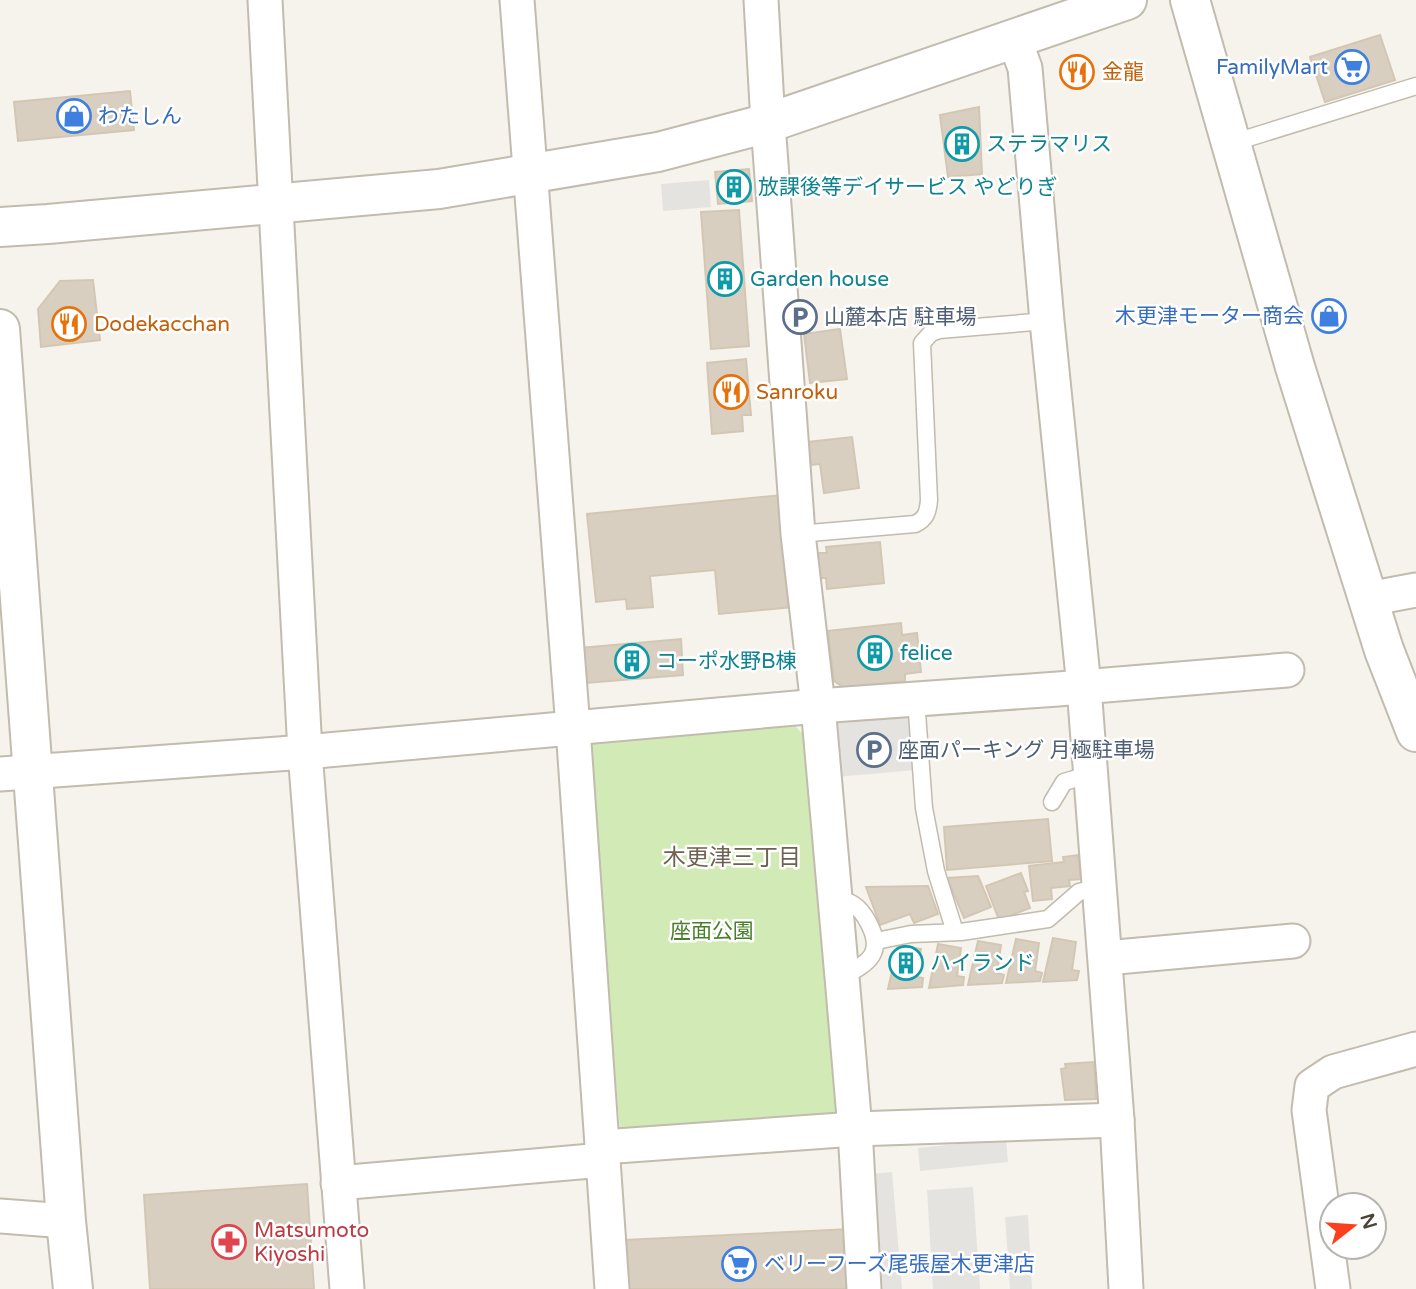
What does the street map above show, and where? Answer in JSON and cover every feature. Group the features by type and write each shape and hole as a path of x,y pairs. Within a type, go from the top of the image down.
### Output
{"street":[{"path":"265,0 305,752 347,1289"},
{"path":"516,0 573,728 612,1289"},
{"path":"761,0 798,534 818,706 842,976 855,1129 864,1289"},
{"path":"0,227 439,189 658,152 768,123 1127,0"},
{"path":"1190,0 1295,367 1384,650 1416,732"},
{"path":"1014,38 1025,68 1047,321 1084,687 1106,958 1126,1289"},
{"path":"0,329 17,773 73,1289"},
{"path":"1368,599 1416,590"},
{"path":"17,773 305,752 818,706 1287,670"},
{"path":"1106,958 1293,941"},
{"path":"1333,1289 1309,1110 1312,1086 1333,1072 1416,1049"},
{"path":"338,1183 855,1129 1117,1120"},
{"path":"0,1216 66,1221"}],"lane":[{"path":"1232,143 1416,86"},
{"path":"798,534 915,524 922,521 928,513 929,500 922,342 931,333 939,330 1047,321"},
{"path":"916,699 924,808 936,871 956,932"},
{"path":"1052,802 1064,782 1091,774"},
{"path":"876,940 1048,919 1079,892 1100,887"},
{"path":"833,897 852,901 876,936 875,951 864,966 842,976"}],"green space":[{"name":"座面公園","path":"791,722 804,735 836,1116 620,1130 587,746 594,739"}],"shaded area":[{"path":"709,180 711,207 663,211 661,184"},
{"name":"座面パーキング 月極駐車場","path":"905,713 911,720 916,770 837,777 832,729 839,716"},
{"path":"1006,1139 1008,1162 920,1171 918,1148"},
{"path":"892,1172 902,1289 880,1289 870,1174"},
{"path":"973,1187 980,1289 933,1289 927,1190"},
{"path":"1028,1215 1032,1289 1010,1289 1005,1217"}],"building":[{"name":"FamilyMart","path":"1380,35 1395,80 1325,102 1310,57"},
{"name":"わたしん","path":"130,91 134,130 18,141 14,102"},
{"name":"ステラマリス","path":"979,107 982,174 948,177 940,115"},
{"name":"放課後等デイサービス やどりぎ","path":"749,169 752,201 718,204 715,172"},
{"name":"Garden house","path":"739,210 749,346 711,349 701,212"},
{"name":"Dodekacchan","path":"93,280 100,340 41,347 38,309 60,281"},
{"path":"840,329 847,379 810,383 804,334"},
{"path":"746,359 751,415 742,415 743,431 712,434 707,363"},
{"path":"852,437 859,488 824,493 820,464 811,465 808,442"},
{"path":"782,495 793,607 719,614 715,570 650,576 653,607 627,609 626,599 596,602 587,514"},
{"path":"880,542 884,583 827,589 826,578 820,578 817,553 827,553 826,547"},
{"name":"felice","path":"901,623 902,635 917,633 921,672 905,674 905,681 844,688 834,681 828,631"},
{"name":"コーポ水野B棟","path":"681,639 683,675 586,683 580,648"},
{"path":"1048,819 1052,861 947,870 944,827"},
{"path":"1078,855 1081,879 1069,880 1070,886 1051,888 1052,899 1033,901 1029,866 1064,862 1063,857"},
{"path":"1021,873 1028,891 1024,892 1030,908 999,920 986,886"},
{"path":"978,876 991,907 964,918 947,878"},
{"path":"928,886 938,914 914,923 910,914 880,925 866,887"},
{"name":"ハイランド","path":"1053,938 1076,942 1072,970 1079,971 1077,980 1043,982"},
{"name":"ハイランド","path":"1016,939 1039,943 1035,971 1042,973 1040,981 1006,983"},
{"name":"ハイランド","path":"978,941 1001,945 997,973 1004,975 1002,983 968,985"},
{"name":"ハイランド","path":"938,944 961,948 957,976 964,977 963,985 929,988"},
{"name":"ハイランド","path":"898,945 921,949 917,977 923,978 922,987 888,989"},
{"path":"1094,1062 1096,1099 1065,1100 1061,1069 1066,1068 1065,1064"},
{"name":"Matsumoto Kiyoshi","path":"307,1184 314,1289 150,1289 144,1195"},
{"name":"ベリーフーズ尾張屋木更津店","path":"850,1229 854,1289 628,1289 625,1240"}],"place":[{"name":"FamilyMart","path":"1352,67"},
{"name":"金龍","path":"1077,72"},
{"name":"わたしん","path":"74,116"},
{"name":"ステラマリス","path":"962,144"},
{"name":"放課後等デイサービス やどりぎ","path":"734,187"},
{"name":"Garden house","path":"725,279"},
{"name":"木更津モーター商会","path":"1329,316"},
{"name":"山麓本店 駐車場","path":"800,317"},
{"name":"Dodekacchan","path":"69,324"},
{"name":"Sanroku","path":"731,392"},
{"name":"felice","path":"875,653"},
{"name":"コーポ水野B棟","path":"632,661"},
{"name":"座面パーキング 月極駐車場","path":"874,750"},
{"name":"ハイランド","path":"906,963"},
{"name":"Matsumoto Kiyoshi","path":"229,1242"},
{"name":"ベリーフーズ尾張屋木更津店","path":"739,1264"}],"district":[{"name":"木更津三丁目","path":"732,857"}]}
